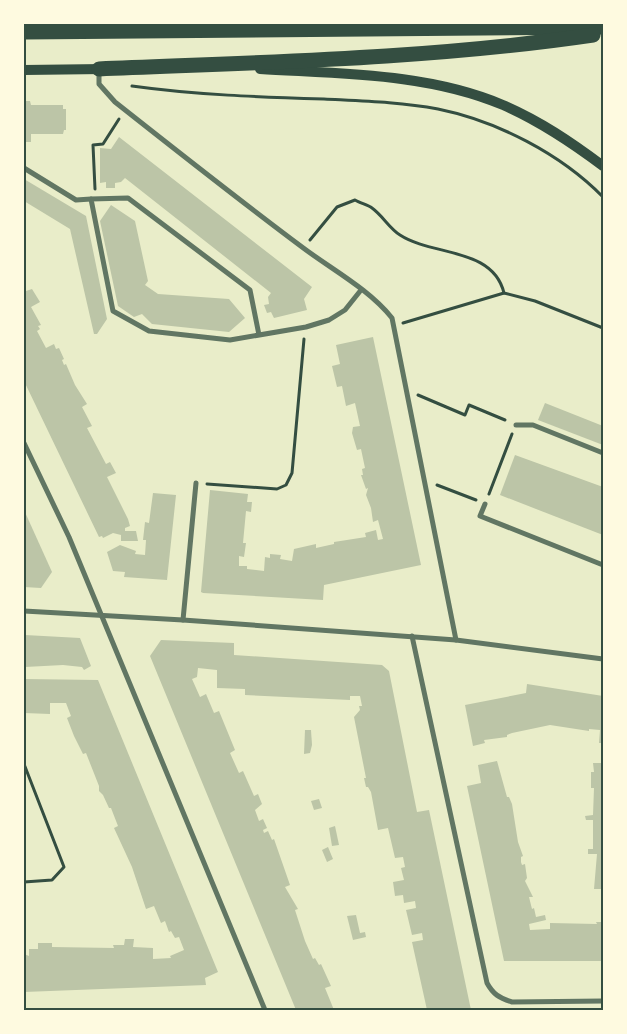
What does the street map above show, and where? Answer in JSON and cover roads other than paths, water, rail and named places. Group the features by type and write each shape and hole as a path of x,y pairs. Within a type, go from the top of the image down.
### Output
{"highway":[{"path":"24,32 603,27"},
{"path":"99,69 364,58 554,40 603,33"}],"main road":[{"path":"24,70 227,67 373,76 436,84 502,105 556,132 603,166"}],"street":[{"path":"99,69 99,84 125,110 386,310 395,325 456,640"},
{"path":"24,168 76,200 128,198 250,290 259,335"},
{"path":"91,199 113,311 149,331 230,340 306,327 337,316 345,310 360,290"},
{"path":"516,425 533,425 603,453"},
{"path":"24,444 68,537 101,614 265,1010"},
{"path":"183,620 196,483"},
{"path":"485,504 480,516 603,565"},
{"path":"24,611 101,614 412,636 603,659"},
{"path":"412,636 487,983 492,992 500,999 512,1002 603,1001"}]}
